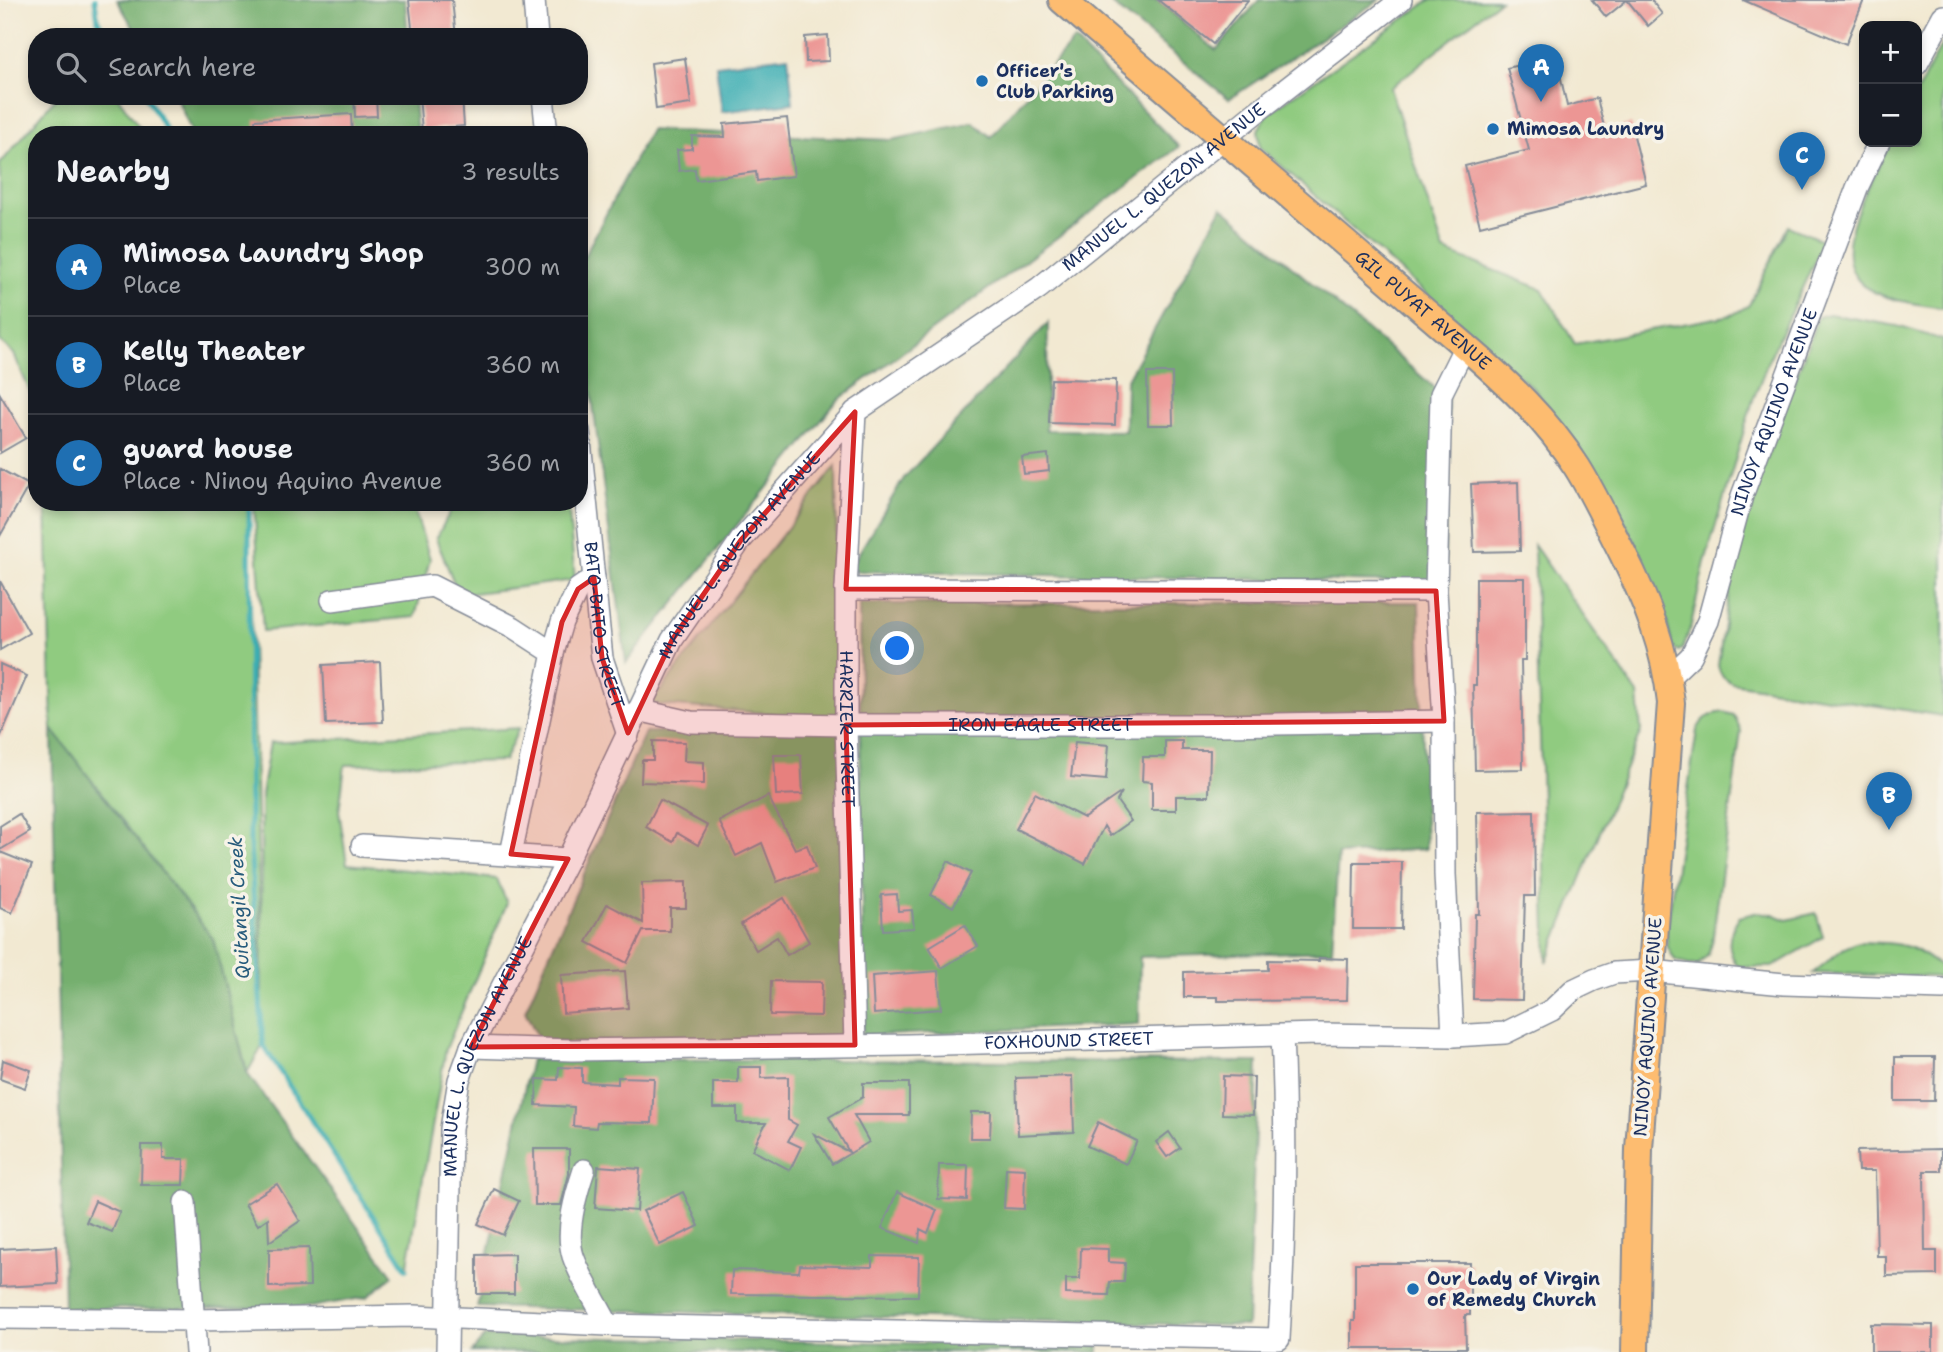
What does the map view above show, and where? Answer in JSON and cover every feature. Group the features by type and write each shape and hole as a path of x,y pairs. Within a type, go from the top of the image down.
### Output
{"main road":[{"name":"GIL PUYAT AVENUE","path":"1062,0 1527,402 1576,465 1593,493 1654,620 1669,691"},
{"name":"NINOY AQUINO AVENUE","path":"1635,1352 1639,1149 1658,899 1669,691"}],"street":[{"path":"534,0 536,28"},
{"name":"MANUEL L. QUEZON AVENUE","path":"447,1352 451,1129 459,1080 471,1048 568,859 672,640 741,540 855,412 1039,288 1223,138 1401,0"},
{"path":"1922,55 1943,16"},
{"path":"544,105 546,126"},
{"name":"NINOY AQUINO AVENUE","path":"1669,691 1691,656 1708,621 1746,484 1857,188 1877,147"},
{"path":"1453,1036 1445,874 1444,721 1436,592 1441,394 1465,346"},
{"name":"HARRIER STREET","path":"855,412 846,589 846,725 855,1045"},
{"name":"BATO-BATO STREET","path":"587,511 602,658 628,734"},
{"path":"511,854 553,653 562,622 578,589 594,578"},
{"path":"332,600 432,586 513,627 553,653"},
{"path":"846,589 1436,592"},
{"name":"IRON EAGLE STREET","path":"638,710 691,722 846,725 1219,725 1444,721"},
{"path":"362,846 568,859"},
{"name":"FOXHOUND STREET","path":"471,1048 855,1045 1319,1034 1453,1036 1505,1033 1552,1010 1573,990 1594,980 1614,973 1651,971 1784,984 1943,989"},
{"path":"0,1318 195,1320 447,1317 1113,1343 1279,1339 1285,1216 1286,1117 1282,1036"},
{"path":"584,1170 575,1197 571,1224 573,1254 608,1325"},
{"path":"185,1202 196,1352"}],"highlighted area":[{"path":"855,412 846,589 1436,591 1444,721 846,725 855,1045 471,1047 568,859 511,854 562,622 578,589 594,578 602,658 628,733 672,640 741,540"}],"green space":[{"path":"117,0 405,0 407,28 134,28"},
{"path":"1107,0 1157,0 1216,50 1259,0 1379,0 1229,99"},
{"path":"1430,0 1500,0 1390,88 1444,251 1542,289 1575,344 1732,315 1749,305 1788,226 1824,241 1753,400 1705,562 1691,625 1683,649 1678,651 1673,648 1665,615 1637,546 1606,486 1537,392 1260,147 1258,130 1267,114"},
{"path":"1074,40 1179,147 837,401 626,663 588,366 588,249 650,130 892,140 973,122 991,137"},
{"path":"1943,42 1943,308 1899,300 1874,292 1857,279 1850,262 1849,242 1854,221 1888,147 1922,147 1922,82"},
{"path":"49,105 123,105 139,126 32,126"},
{"path":"180,105 415,105 416,126 189,126"},
{"path":"28,131 28,387 14,354 0,341 0,164"},
{"path":"1222,207 1448,399 1444,583 848,571 904,478 1048,323 1046,430 1125,431 1126,381"},
{"path":"1829,314 1897,326 1943,340 1943,716 1732,683 1723,676 1718,665 1727,604 1749,505 1818,317"},
{"path":"836,466 838,719 650,704"},
{"path":"46,511 248,511 262,993 261,794 270,743 519,728 504,761 345,765 339,811 347,864 497,879 507,903 446,1049 407,1269 263,1045 247,1073 213,939 52,729"},
{"path":"255,511 415,511 430,559 415,617 263,631"},
{"path":"450,511 569,511 575,580 459,595 436,539"},
{"path":"1534,545 1638,694 1641,731 1547,962"},
{"path":"1419,602 1426,849 1338,855 1332,951 1140,957 1139,1024 863,1036 859,604"},
{"path":"1723,712 1734,715 1741,731 1712,943 1708,955 1698,965 1688,965 1675,960 1668,948 1666,932 1697,730 1707,717"},
{"path":"846,727 853,1052 540,1042 525,1011 645,732"},
{"path":"52,729 213,939 247,1073 393,1276 367,1297 311,1307 64,1309"},
{"path":"1758,912 1787,920 1816,913 1823,937 1772,967 1739,967 1730,948 1732,929 1739,917"},
{"path":"1859,942 1895,944 1912,949 1943,969 1943,977 1813,973 1844,948"},
{"path":"531,1059 1258,1062 1247,1326 477,1307"},
{"path":"485,1336 1099,1346 1099,1352 472,1352"}],"water":[{"path":"788,56 793,103 722,112 716,65"}],"building":[{"path":"409,0 452,0 455,28 412,28"},
{"path":"1158,0 1248,0 1213,44"},
{"path":"1592,0 1627,0 1606,17"},
{"path":"1627,0 1651,0 1662,14 1648,26"},
{"path":"1743,0 1864,0 1846,44"},
{"path":"828,35 829,61 806,62 805,37"},
{"path":"1556,56 1567,106 1597,98 1605,131 1631,124 1646,184 1480,226 1465,166 1529,150 1507,68"},
{"path":"685,58 691,104 656,109 651,63"},
{"path":"354,105 376,105 377,116 355,117"},
{"path":"420,105 463,105 464,126 422,126"},
{"path":"351,114 352,126 255,126 255,120"},
{"path":"787,118 794,176 757,181 756,172 696,180 695,169 679,171 677,150 692,149 692,136 725,137 724,124"},
{"path":"1147,373 1172,373 1173,425 1148,425"},
{"path":"1051,379 1116,380 1115,425 1049,423"},
{"path":"0,394 26,438 0,453"},
{"path":"1048,454 1049,471 1024,474 1022,457"},
{"path":"0,469 28,487 0,536"},
{"path":"1518,482 1520,551 1474,552 1471,484"},
{"path":"1476,578 1525,578 1525,660 1521,660 1523,769 1475,770 1473,685 1476,685"},
{"path":"0,581 29,633 0,650"},
{"path":"380,662 383,722 326,724 323,665"},
{"path":"0,664 27,676 0,738"},
{"path":"653,741 685,742 684,761 704,762 704,784 641,782 642,760 653,760"},
{"path":"1165,741 1182,741 1182,750 1210,750 1209,796 1176,796 1176,810 1152,810 1152,782 1142,781 1143,757 1165,757"},
{"path":"1075,742 1109,745 1106,780 1071,777"},
{"path":"774,755 801,755 803,794 776,795"},
{"path":"1122,792 1117,801 1131,821 1110,836 1104,826 1085,864 1016,829 1035,793 1084,818"},
{"path":"768,796 795,849 807,845 815,868 777,882 762,843 736,856 719,821"},
{"path":"660,800 708,826 698,845 677,833 673,842 646,827"},
{"path":"1534,811 1535,896 1525,896 1522,1000 1473,999 1475,914 1479,914 1477,812"},
{"path":"19,814 30,832 0,850 0,826"},
{"path":"0,852 32,865 12,913 0,908"},
{"path":"948,861 971,873 953,907 931,895"},
{"path":"1354,862 1402,862 1401,929 1353,929"},
{"path":"686,882 686,908 670,908 670,931 643,931 627,963 587,942 607,904 643,923 642,883"},
{"path":"897,894 898,911 912,910 914,928 883,930 881,895"},
{"path":"784,898 809,942 787,955 777,937 756,950 741,924"},
{"path":"965,925 978,946 942,968 929,947"},
{"path":"1319,958 1348,959 1347,1000 1218,1001 1218,997 1184,997 1184,972 1268,970 1268,960 1319,961"},
{"path":"625,971 628,1008 563,1013 561,975"},
{"path":"938,971 941,1009 874,1014 872,976"},
{"path":"771,981 822,982 821,1016 770,1015"},
{"path":"1895,1057 1935,1057 1934,1101 1895,1101"},
{"path":"3,1060 31,1070 25,1088 0,1079"},
{"path":"559,1067 582,1068 582,1082 618,1084 618,1077 654,1078 652,1123 597,1122 596,1128 573,1126 574,1107 536,1105 537,1079 558,1080"},
{"path":"738,1067 761,1067 761,1078 788,1077 788,1120 797,1125 788,1141 801,1147 790,1170 752,1150 766,1123 737,1123 737,1108 713,1108 713,1083 738,1083"},
{"path":"1072,1076 1074,1132 1018,1135 1016,1078"},
{"path":"1223,1076 1254,1077 1253,1115 1222,1114"},
{"path":"863,1083 909,1083 909,1115 854,1115 869,1142 832,1164 814,1134 849,1152 829,1117 863,1097"},
{"path":"971,1112 991,1112 990,1138 970,1138"},
{"path":"1098,1122 1137,1141 1126,1164 1087,1146"},
{"path":"1169,1132 1180,1148 1167,1157 1156,1142"},
{"path":"142,1145 163,1145 163,1159 184,1159 183,1185 141,1185"},
{"path":"534,1149 569,1149 569,1174 561,1205 535,1205"},
{"path":"1941,1149 1941,1171 1924,1171 1925,1251 1937,1251 1937,1275 1886,1276 1886,1256 1877,1256 1875,1171 1858,1171 1857,1151"},
{"path":"939,1165 968,1165 967,1200 938,1199"},
{"path":"598,1166 640,1169 637,1211 595,1208"},
{"path":"1006,1168 1025,1169 1024,1209 1004,1208"},
{"path":"277,1184 300,1221 269,1242 268,1218 258,1225 245,1204"},
{"path":"494,1189 519,1201 503,1235 478,1224"},
{"path":"683,1192 699,1226 660,1245 643,1211"},
{"path":"897,1192 937,1210 928,1233 920,1229 919,1243 882,1228"},
{"path":"95,1201 120,1212 112,1232 86,1222"},
{"path":"56,1246 58,1284 0,1287 0,1249"},
{"path":"309,1248 310,1286 269,1287 269,1249"},
{"path":"1081,1248 1108,1249 1108,1262 1125,1263 1124,1282 1110,1282 1109,1295 1066,1294 1066,1279 1080,1279"},
{"path":"514,1254 514,1294 477,1294 477,1255"},
{"path":"872,1256 919,1257 918,1296 731,1294 732,1270 799,1272 800,1265 872,1267"},
{"name":"Our Lady of Virgin of Remedy Church","path":"1355,1263 1470,1263 1470,1315 1465,1315 1466,1348 1352,1348"},
{"path":"1871,1324 1933,1325 1933,1352 1871,1352"}],"waterway":[{"name":"Quitangil Creek","path":"95,0 98,21 102,28"},
{"name":"Quitangil Creek","path":"151,105 164,126"},
{"name":"Quitangil Creek","path":"249,511 250,844 263,1045 407,1269"}],"place":[{"name":"Officer's Club Parking","path":"982,81"},
{"name":"Mimosa Laundry Shop","path":"1541,102"},
{"name":"Mimosa Laundry","path":"1493,129"},
{"name":"guard house","path":"1802,190"},
{"name":"Kelly Theater","path":"1889,830"},
{"name":"Our Lady of Virgin of Remedy Church","path":"1413,1289"}]}
